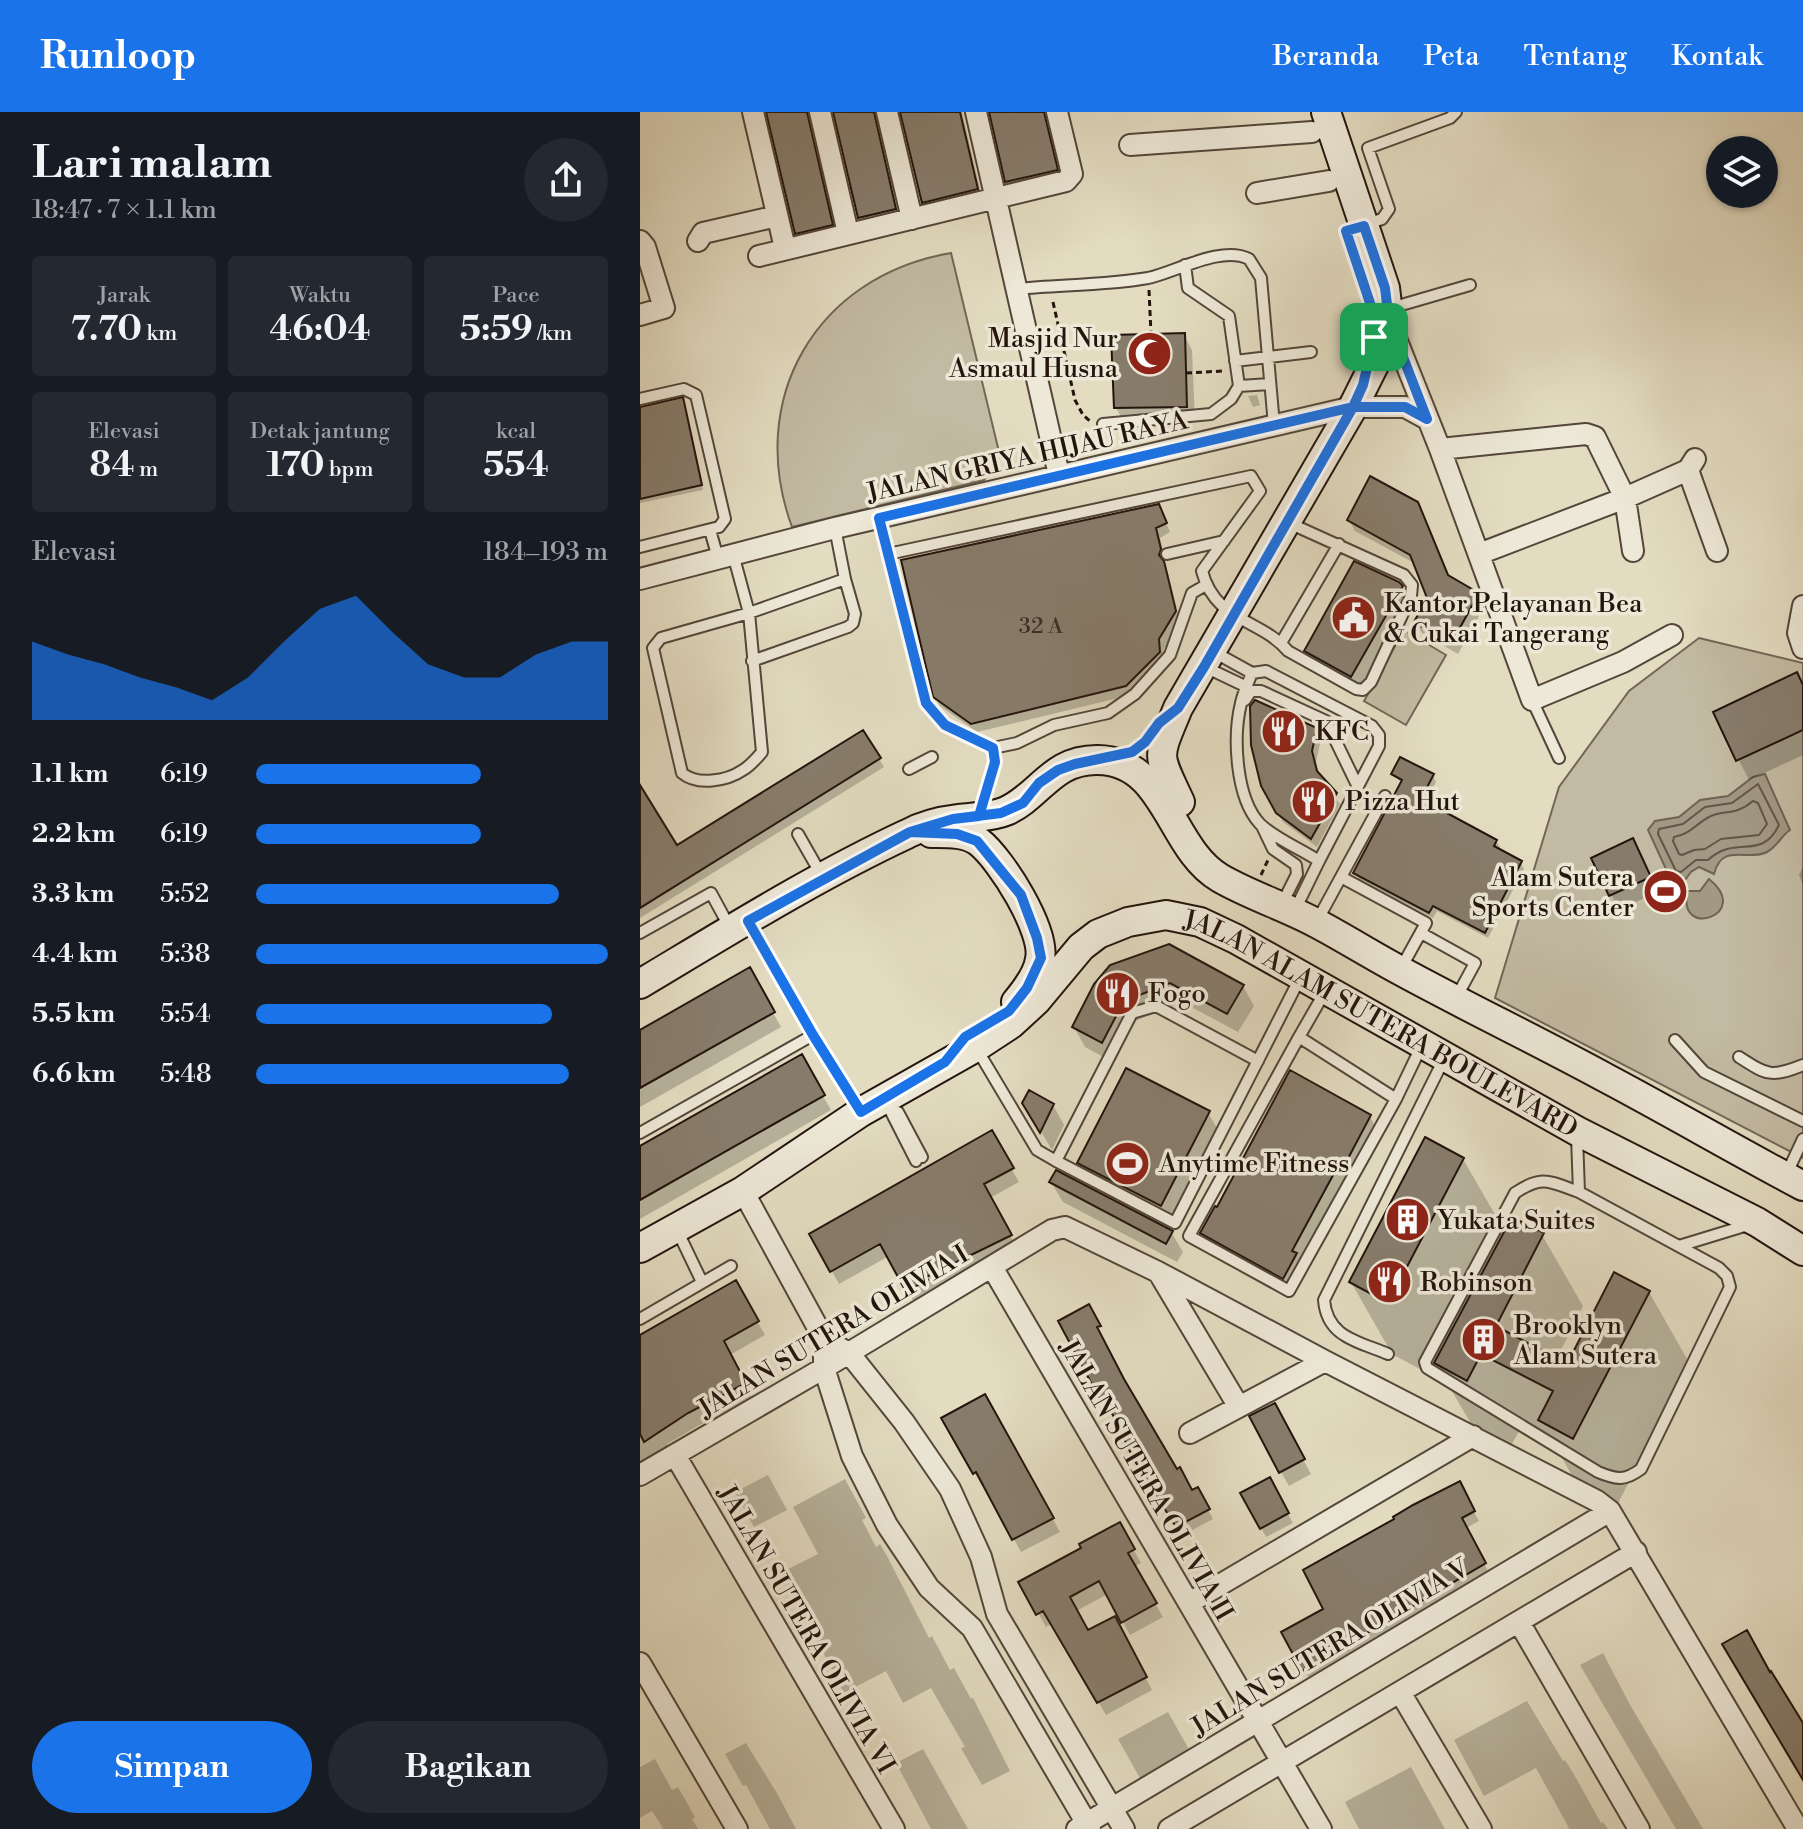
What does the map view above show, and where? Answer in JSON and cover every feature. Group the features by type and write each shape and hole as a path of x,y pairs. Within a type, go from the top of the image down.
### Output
{"main road":[{"path":"1198,860 1188,822 1161,761 1161,750 1178,708 1358,396 1382,349 1389,315 1315,119"},
{"path":"1315,119 1329,181 1355,228 1372,309 1374,337 1358,396"},
{"path":"640,984 823,878 910,832 953,819 1001,813 1023,803 1039,783 1058,770 1132,752 1178,708"},
{"path":"1098,760 1125,765 1143,776 1157,793 1198,860 1218,877 1297,913 1794,1181"},
{"path":"640,1248 743,1191 945,1062 965,1037 1009,1011 1027,988 1041,958 1021,895 977,841 957,834 910,832"},
{"name":"JALAN ALAM SUTERA BOULEVARD","path":"945,1062 976,1047 1011,1024 1036,1001 1081,947 1098,934 1128,922 1166,915 1200,922 1577,1131 1796,1242"}],"street":[{"path":"753,112 785,248"},
{"path":"820,112 848,233"},
{"path":"887,112 912,219"},
{"path":"976,112 1059,475"},
{"path":"759,256 1066,181 1071,177 1057,112"},
{"path":"1130,145 1315,119"},
{"path":"1257,193 1329,181"},
{"path":"698,241 703,233 777,216"},
{"path":"640,241 645,247 664,308 640,315"},
{"path":"1389,315 1532,700 1623,662 1672,635"},
{"name":"JALAN GRIYA HIJAU RAYA","path":"640,579 835,528 1274,425 1358,396 1405,407 1427,419"},
{"path":"1440,449 1591,435 1599,441 1625,498 1633,551"},
{"path":"1479,554 1625,498 1692,464 1717,551"},
{"path":"1803,606 1798,633 1803,648"},
{"path":"743,1191 824,1339 824,1368 852,1456 887,1525 929,1588 972,1628 1085,1827"},
{"name":"JALAN SUTERA OLIVIA I","path":"640,1475 1052,1230 1065,1227 1077,1231 1158,1272"},
{"name":"JALAN SUTERA OLIVIA II","path":"992,1267 1321,1829"},
{"path":"1158,1272 1597,1501 1610,1511 1798,1829"},
{"path":"1158,1272 1239,1407"},
{"path":"824,1339 849,1353 904,1422 950,1489 981,1557 997,1614 1124,1829"},
{"path":"1190,1433 1325,1361"},
{"path":"1189,1603 1473,1436"},
{"name":"JALAN SUTERA OLIVIA VI","path":"675,1455 894,1829"},
{"name":"JALAN SUTERA OLIVIA V","path":"1085,1827 1111,1807 1610,1511"},
{"path":"1169,1829 1636,1552"},
{"path":"972,1628 997,1614"},
{"path":"1519,1622 1639,1829"},
{"path":"640,1663 737,1829"},
{"path":"1400,1692 1481,1829"}],"lane":[{"path":"1355,228 1382,219 1389,209 1368,148 1450,118 1456,112"},
{"path":"1018,289 1148,278 1185,265 1233,255 1249,259 1261,278 1274,425"},
{"path":"1103,424 1211,414 1231,399 1239,386 1229,316 1188,288 1185,265"},
{"path":"1389,315 1470,285"},
{"path":"1235,366 1268,357 1311,352"},
{"path":"1239,386 1270,384"},
{"path":"640,399 684,389 696,395 725,519 719,527 710,530 640,547"},
{"path":"888,554 1251,476 1260,491 1202,571 1206,585 1233,615 1281,643 1288,651 1356,689 1366,688 1411,596 1412,585 1404,575 1286,522"},
{"path":"879,518 926,703 945,725 993,748 1017,743 1054,725 1108,713 1135,694 1170,655 1192,593 1206,585"},
{"path":"752,661 853,623 855,614 835,528"},
{"path":"710,530 726,556 749,613 762,752 743,771 710,781 689,780 682,773 653,648 661,638 749,613 845,579"},
{"path":"1167,554 1224,541"},
{"path":"1281,643 1339,544"},
{"path":"1208,659 1229,663 1252,673 1266,671 1372,726 1379,735 1379,746 1319,861 1297,913"},
{"path":"1208,659 1247,687"},
{"path":"1252,673 1241,701 1237,735 1238,766 1253,814 1273,849 1296,865 1297,913"},
{"path":"1237,735 1242,731 1246,698 1251,691 1261,691 1326,721 1358,787"},
{"path":"1532,700 1559,758"},
{"path":"979,816 995,762 993,748"},
{"path":"909,769 932,757"},
{"path":"1297,913 1341,877 1360,851 1385,796"},
{"path":"1262,825 1319,861"},
{"path":"798,834 823,878"},
{"path":"1341,877 1426,923 1400,970"},
{"path":"640,933 711,893 739,926 813,1035 878,1102 919,1159"},
{"path":"1421,933 1475,963 1455,999"},
{"path":"976,1047 1037,1150 1175,1223 1301,976"},
{"path":"1326,990 1189,1236 1289,1291 1396,1099 1433,1051"},
{"path":"1056,1161 1132,1013 1156,1006 1258,1061"},
{"path":"640,1133 813,1035"},
{"path":"1299,1037 1396,1099"},
{"path":"1675,1040 1704,1072 1803,1121"},
{"path":"1388,1354 1336,1331 1326,1317 1324,1300 1433,1051"},
{"path":"1739,1057 1765,1074 1780,1075 1803,1065"},
{"path":"1577,1131 1579,1192"},
{"path":"1794,1181 1803,1139"},
{"path":"1532,1181 1548,1181 1579,1192 1719,1268 1727,1276 1730,1287 1641,1469 1627,1479 1614,1479 1598,1472 1427,1368 1425,1362 1515,1193 1532,1181"},
{"path":"1679,1246 1757,1222"},
{"path":"676,1228 702,1282"},
{"path":"640,1319 731,1266"}],"path":[{"path":"1148,278 1151,334"},
{"path":"1050,286 1075,400 1091,422 1103,424"},
{"path":"1186,373 1235,366"},
{"path":"1067,372 1112,371"},
{"path":"1253,893 1273,849"}],"shaded area":[{"path":"951,253 1000,456 984,480 792,527 780,479 778,433 786,390 803,351 829,316 863,288 903,266"},
{"path":"1404,630 1446,655 1406,725 1364,701"},
{"name":"Alam Sutera Sports Center","path":"1699,638 1803,663 1803,1158 1495,998 1559,787 1629,691"}],"water":[{"path":"1765,774 1790,830 1767,852 1729,856 1718,864 1714,874 1699,867 1685,880 1671,880 1648,830 1655,821 1679,817 1700,800 1728,796 1753,777"},
{"path":"1709,879 1720,892 1723,903 1719,912 1701,918 1692,915 1687,906 1688,891 1700,891"},
{"path":"1674,882 1682,885 1685,893 1682,901 1674,904 1666,901 1663,893 1666,885"}],"building":[{"path":"766,112 807,112 833,225 795,234"},
{"path":"833,112 874,112 896,209 858,218"},
{"path":"900,112 960,112 978,189 922,203"},
{"path":"989,112 1044,112 1058,170 1005,182"},
{"name":"Masjid Nur Asmaul Husna","path":"1185,333 1187,407 1114,408 1111,335"},
{"path":"683,397 702,485 640,499 640,407"},
{"path":"1370,476 1418,502 1448,575 1479,593 1451,644 1414,622 1427,598 1410,555 1347,520"},
{"path":"1159,504 1167,523 1156,528 1161,549 1159,555 1164,561 1176,611 1159,639 1160,652 1126,686 971,724 933,697 901,560"},
{"name":"Kantor Pelayanan Bea & Cukai Tangerang","path":"1354,561 1403,586 1351,677 1304,651"},
{"path":"1797,672 1803,685 1803,730 1736,761 1713,712"},
{"path":"1255,700 1317,728 1312,751 1317,771 1337,793 1311,839 1276,813 1261,786 1251,745 1250,706"},
{"path":"863,730 881,758 640,908 640,785 677,845"},
{"path":"1400,757 1434,774 1421,799 1497,840 1494,846 1522,861 1485,933 1433,906 1429,913 1353,873 1402,780 1391,774"},
{"path":"1633,838 1651,877 1609,896 1591,858"},
{"name":"Fogo","path":"1169,944 1244,985 1227,1014 1170,983 1124,1001 1102,1043 1072,1027 1094,984 1110,965"},
{"path":"750,967 775,1012 640,1088 640,1030"},
{"path":"802,1054 825,1095 640,1200 640,1146"},
{"path":"1126,1068 1210,1111 1161,1206 1077,1163"},
{"path":"1290,1070 1371,1115 1343,1168 1338,1166 1292,1251 1297,1253 1283,1279 1200,1233"},
{"path":"1029,1090 1054,1104 1040,1133 1022,1103"},
{"path":"992,1130 1014,1168 984,1184 1012,1235 926,1277 928,1280 906,1292 880,1244 830,1272 809,1234"},
{"name":"Yukata Suites","path":"1425,1137 1464,1158 1388,1303 1349,1282"},
{"path":"1056,1170 1173,1231 1166,1244 1049,1182"},
{"name":"Brooklyn Alam Sutera","path":"1512,1217 1544,1233 1496,1326 1567,1364 1614,1272 1650,1291 1573,1439 1538,1420 1553,1391 1481,1354 1467,1381 1434,1363"},
{"path":"736,1280 759,1321 724,1341 746,1383 688,1413 644,1442 640,1434 640,1335"},
{"path":"1089,1304 1101,1326 1097,1327 1124,1379 1177,1469 1180,1467 1192,1490 1198,1487 1210,1509 1176,1527 1133,1458 1111,1411 1108,1413 1058,1321"},
{"path":"985,1394 1054,1518 1012,1540 976,1472 973,1474 941,1418"},
{"path":"1275,1403 1305,1459 1279,1473 1249,1416"},
{"path":"1270,1477 1289,1513 1260,1529 1240,1493"},
{"path":"1460,1481 1475,1511 1462,1518 1486,1563 1302,1671 1281,1632 1323,1609 1303,1570"},
{"path":"1120,1522 1135,1549 1128,1553 1157,1603 1121,1623 1099,1581 1070,1597 1088,1630 1115,1616 1147,1677 1097,1703 1043,1611 1036,1615 1018,1582 1081,1548 1079,1544"},
{"path":"1747,1630 1803,1723 1803,1780 1722,1644"}],"place":[{"name":"Masjid Nur Asmaul Husna","path":"1149,353"},
{"name":"Kantor Pelayanan Bea & Cukai Tangerang","path":"1353,618"},
{"name":"KFC","path":"1284,731"},
{"name":"Pizza Hut","path":"1314,801"},
{"name":"Alam Sutera Sports Center","path":"1665,892"},
{"name":"Fogo","path":"1117,993"},
{"name":"Anytime Fitness","path":"1128,1163"},
{"name":"Yukata Suites","path":"1407,1220"},
{"name":"Robinson","path":"1389,1282"},
{"name":"Brooklyn Alam Sutera","path":"1483,1340"}],"route":[{"path":"1374,337 1363,385 1353,407 1204,667 1178,708 1159,723 1145,742 1132,752 1058,770 1039,783 1023,803 1001,813 979,816 953,819 910,832 748,921 861,1112 945,1062 965,1037 1009,1011 1027,988 1041,958 1021,895 977,841 957,834 910,832 953,819 979,816 995,762 993,748 945,725 926,703 879,518 1353,407 1405,407 1427,419 1389,321 1385,288 1364,226 1346,231 1372,309 1374,337"}]}
